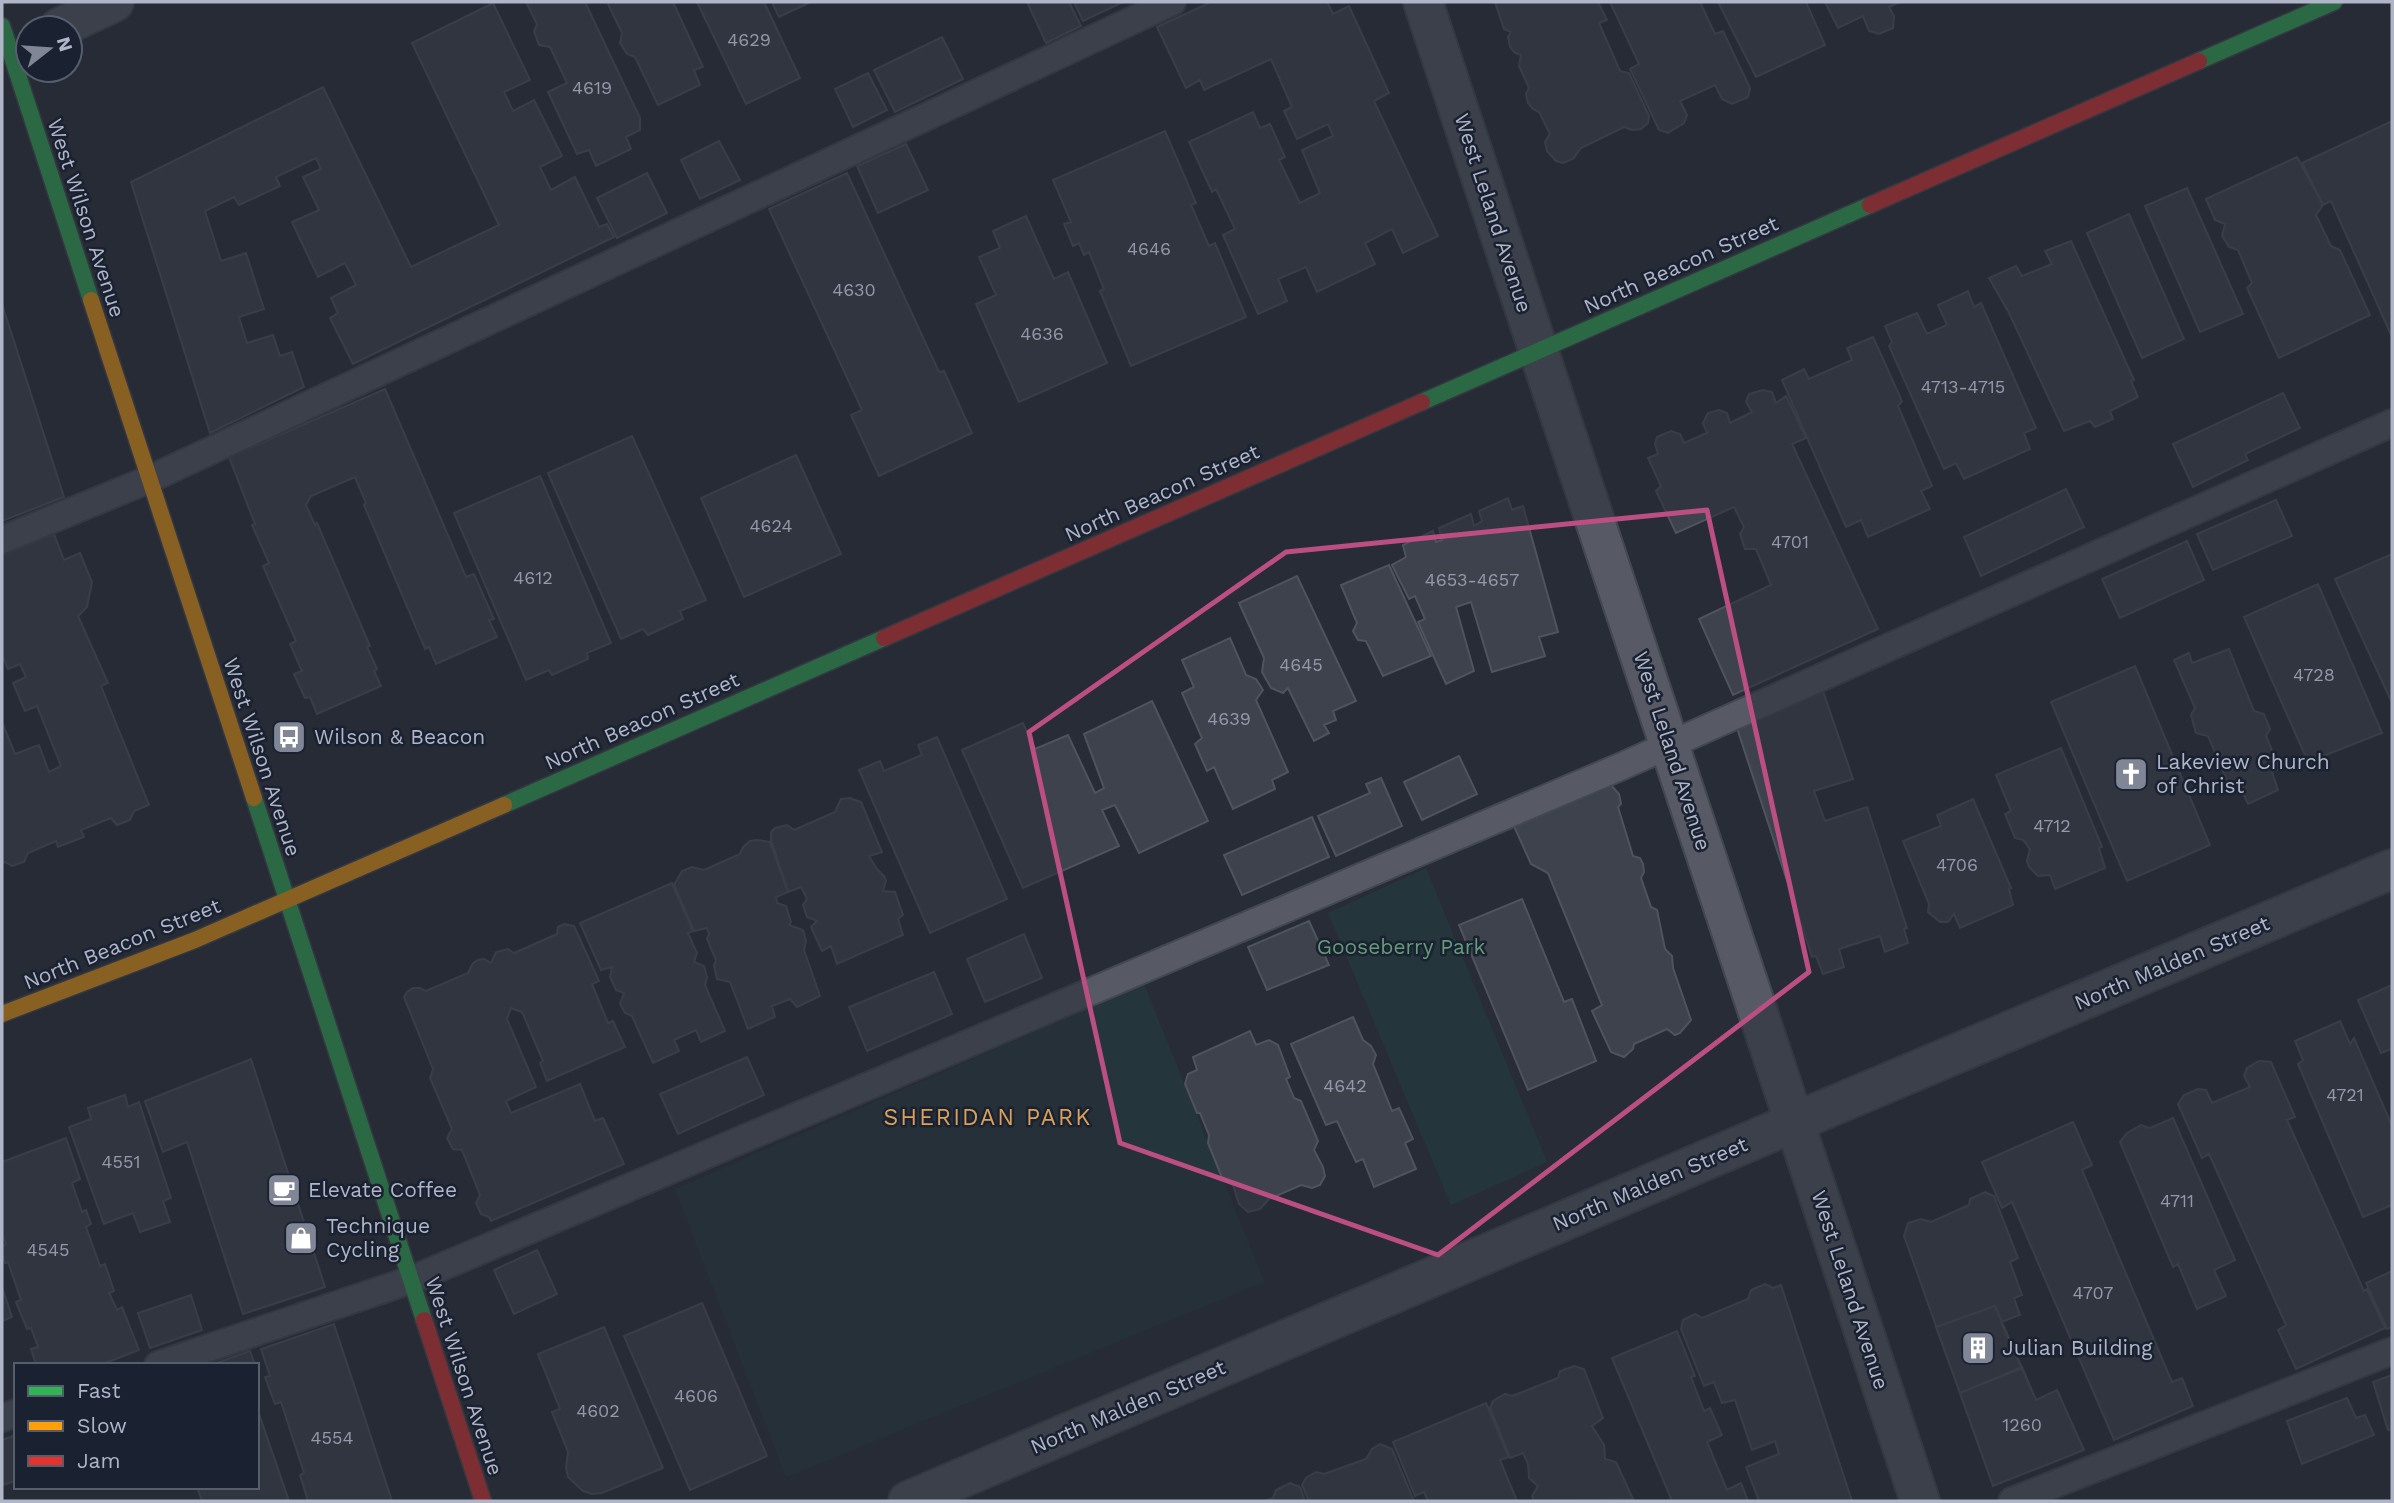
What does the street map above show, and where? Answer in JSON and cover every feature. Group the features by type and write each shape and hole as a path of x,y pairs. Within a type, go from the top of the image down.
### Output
{"street":[{"path":"84,16 114,2"},
{"name":"West Leland Avenue","path":"1423,2 1920,1501"},
{"name":"North Beacon Street","path":"2,1014 195,940 2334,2"},
{"name":"West Wilson Avenue","path":"10,44 483,1501"},
{"name":"North Malden Street","path":"908,1501 2392,869"}],"lane":[{"path":"2,540 150,479 1172,2"},
{"path":"164,1363 411,1279 1670,745 2392,423"},
{"path":"2011,1501 2392,1352"}],"highlighted area":[{"path":"1707,510 1809,972 1438,1255 1120,1143 1029,732 1286,552"}],"green space":[{"name":"Gooseberry Park","path":"1426,868 1547,1162 1451,1205 1328,913"},
{"path":"1144,984 1264,1282 786,1477 675,1189"}],"building":[{"path":"526,2 585,2 640,118 640,130 626,137 631,149 596,166 589,150 577,154 548,92 567,83 550,47 539,45 534,31 537,24"},
{"path":"607,2 673,2 703,67 694,70 700,85 658,105 635,57 627,54 620,43 622,33"},
{"path":"697,2 764,2 800,78 746,104"},
{"path":"772,2 811,2 779,17"},
{"path":"1027,2 1069,2 1081,26 1046,43"},
{"path":"1074,2 1123,2 1083,21"},
{"path":"1211,2 1327,2 1333,14 1349,6 1389,93 1374,101 1438,236 1403,253 1392,229 1365,243 1375,264 1317,292 1306,267 1278,279 1287,301 1258,314 1223,235 1235,229 1216,189 1212,192 1189,142 1253,112 1260,128 1270,124 1285,157 1279,160 1300,203 1320,193 1302,150 1333,136 1328,124 1297,139 1284,111 1292,107 1271,59 1204,90 1200,80 1186,88 1157,27"},
{"path":"1495,2 1598,2 1607,20 1599,23 1620,71 1629,73 1649,116 1648,123 1641,129 1624,127 1581,148 1573,159 1563,163 1556,161 1547,151 1545,142 1550,134 1539,112 1528,103 1526,94 1529,88 1519,66 1521,55 1510,47 1508,37 1511,32 1504,29"},
{"path":"1610,2 1700,2 1715,34 1723,31 1750,88 1748,97 1732,104 1722,99 1715,85 1680,101 1687,115 1684,123 1668,133 1659,130 1630,69 1639,64"},
{"path":"1718,2 1806,2 1825,45 1756,77"},
{"path":"1825,2 1900,2 1889,7 1894,16 1893,28 1879,34 1869,31 1863,16 1838,28"},
{"path":"493,3 530,80 504,92 513,111 534,100 562,156 540,167 551,190 575,177 599,227 607,224 614,237 353,364 330,318 338,313 331,298 356,285 345,263 318,277 292,222 319,210 303,177 321,169 316,158 276,177 280,186 239,205 234,197 205,211 221,261 246,253 264,309 239,317 247,343 273,335 280,356 292,352 304,387 210,433 131,182 323,87 411,267 499,225 412,43"},
{"path":"942,37 963,79 895,112 874,70"},
{"path":"868,73 887,110 853,127 835,89"},
{"path":"2392,121 2392,337 2331,201 2323,205 2302,163"},
{"path":"1165,131 1196,203 1191,205 1209,246 1215,243 1246,317 1131,366 1100,291 1104,289 1089,252 1084,255 1079,243 1073,246 1064,224 1071,222 1053,180"},
{"path":"719,141 740,180 700,199 681,160"},
{"path":"906,144 928,190 878,213 857,166"},
{"path":"2297,157 2323,205 2316,215 2331,246 2340,250 2370,315 2279,358 2247,288 2252,283 2238,250 2229,247 2222,236 2225,224 2215,220 2206,199"},
{"path":"647,173 667,213 617,238 597,198"},
{"path":"847,173 939,372 944,371 972,433 879,476 851,415 862,410 769,209"},
{"path":"2187,188 2243,314 2200,332 2145,206"},
{"path":"2129,214 2184,339 2142,358 2087,233"},
{"path":"1026,216 1054,279 1068,272 1107,363 1019,402 976,304 996,295 979,257 1000,248 993,231"},
{"path":"2071,241 2134,380 2131,381 2138,397 2110,411 2113,419 2095,427 2090,421 2064,431 2009,313 1989,278 2016,266 2022,276 2052,264 2045,251"},
{"path":"1968,291 1974,307 1981,303 2036,428 2024,433 2030,449 1964,479 1956,463 1944,469 1889,346 1892,342 1885,326 1917,313 1927,334 1947,325 1938,305"},
{"path":"2,304 64,497 2,521"},
{"path":"1873,337 1902,401 1898,406 1932,486 1921,491 1930,509 1868,537 1861,520 1846,527 1782,380 1804,369 1809,379 1852,360 1847,348"},
{"path":"385,389 466,577 474,574 494,619 489,620 497,637 436,664 429,647 425,649 364,505 366,503 355,477 311,496 306,505 315,525 317,523 370,646 367,647 381,686 317,714 310,697 305,698 294,674 302,671 290,644 296,641 263,566 269,563 252,525 255,524 229,457"},
{"path":"1763,390 1772,392 1776,403 1786,396 1806,438 1792,444 1878,629 1733,695 1699,619 1771,585 1756,549 1745,549 1740,534 1744,527 1734,507 1676,533 1656,491 1661,486 1648,458 1658,454 1655,444 1657,437 1671,431 1680,434 1684,443 1707,433 1703,423 1708,413 1719,410 1727,413 1730,423 1752,412 1746,402 1749,394"},
{"path":"2283,393 2300,428 2245,454 2248,460 2193,487 2173,444"},
{"path":"632,436 706,600 680,611 683,619 648,635 643,629 621,639 548,473"},
{"path":"796,455 841,554 744,597 701,498"},
{"path":"540,476 611,643 587,653 588,659 552,675 549,670 526,680 454,513"},
{"path":"2066,489 2084,527 1981,576 1964,537"},
{"path":"1508,498 1512,510 1523,506 1558,632 1539,637 1545,656 1492,672 1471,602 1456,607 1474,671 1446,684 1418,622 1425,619 1415,596 1409,599 1392,565 1406,557 1403,545 1433,531 1436,542 1442,540 1439,528 1471,514 1474,526 1482,521 1479,511"},
{"path":"2276,500 2292,536 2213,570 2197,534"},
{"path":"54,534 64,560 80,553 92,582 87,607 78,616 108,683 101,686 149,805 134,811 130,820 117,825 111,818 81,830 84,837 58,847 56,841 28,853 24,862 12,866 2,863 2,722 15,754 39,745 49,772 61,766 37,706 25,711 13,683 26,677 20,664 8,669 2,655 2,555"},
{"path":"2187,541 2204,580 2120,618 2102,579"},
{"path":"2392,554 2392,703 2335,579"},
{"path":"1389,565 1431,656 1383,676 1366,641 1358,640 1353,631 1357,623 1341,585"},
{"path":"1297,576 1356,701 1333,711 1336,720 1324,725 1329,733 1314,741 1288,688 1283,693 1271,688 1262,672 1264,658 1239,603"},
{"path":"2318,584 2382,733 2308,762 2244,617"},
{"path":"1230,638 1246,675 1256,679 1263,690 1256,700 1288,772 1272,780 1275,789 1233,809 1214,767 1207,771 1195,744 1202,738 1182,693 1194,687 1182,660"},
{"path":"2229,649 2254,711 2264,714 2270,729 2266,736 2280,769 2272,772 2278,790 2248,804 2240,787 2231,790 2208,736 2196,733 2191,715 2195,708 2174,660 2189,653 2192,663"},
{"name":"Lakeview Church of Christ","path":"2135,666 2210,845 2127,881 2051,702"},
{"path":"1823,691 1853,779 1814,791 1825,821 1867,807 1907,928 1904,929 1908,943 1885,952 1880,936 1839,949 1844,967 1823,974 1816,956 1812,957 1737,728"},
{"path":"1152,701 1208,821 1139,853 1115,805 1102,810 1119,846 1023,888 962,750 1023,723 1035,749 1068,735 1095,793 1104,788 1084,734"},
{"path":"937,737 1007,899 930,933 859,770 880,761 884,771 922,755 918,745"},
{"path":"2061,748 2102,847 2099,848 2105,868 2055,889 2050,875 2038,876 2029,867 2027,861 2030,849 2023,840 2015,838 2005,814 2011,811 1996,775"},
{"path":"1459,756 1477,794 1422,820 1404,782"},
{"path":"1381,778 1402,826 1336,856 1318,816 1370,793 1366,784"},
{"path":"1610,784 1619,794 1621,804 1618,807 1633,856 1640,858 1643,864 1644,872 1641,878 1651,907 1657,910 1665,949 1672,956 1673,968 1691,1020 1680,1033 1675,1035 1667,1029 1634,1044 1633,1049 1624,1057 1611,1052 1592,1011 1602,1005 1548,873 1531,864 1513,824"},
{"path":"850,798 861,802 882,852 869,856 886,881 883,891 895,892 903,915 898,919 903,935 837,964 831,946 822,951 811,927 817,921 807,917 803,905 807,899 801,887 788,892 771,840 771,832 787,825 794,830 835,812 841,799"},
{"path":"1973,799 2011,888 2009,889 2013,905 1960,928 1954,914 1948,922 1940,922 1928,912 1929,904 1903,841 1941,826 1937,815"},
{"path":"1312,817 1329,857 1242,895 1224,855"},
{"path":"750,841 770,842 788,892 776,897 777,903 786,906 791,922 789,925 803,930 806,941 804,950 820,996 797,1007 790,999 772,1006 775,1017 748,1029 730,982 717,979 714,966 716,960 707,939 707,928 694,931 674,885 682,871 692,867 704,870 740,854"},
{"path":"672,883 693,931 688,933 697,953 694,962 704,966 707,977 705,985 725,1031 701,1042 696,1030 674,1040 679,1051 653,1063 632,1016 625,1013 620,1004 624,993 616,990 610,977 612,967 601,970 580,923"},
{"path":"1522,899 1564,1002 1572,999 1596,1061 1528,1090 1459,925"},
{"path":"1309,921 1329,965 1267,990 1248,947"},
{"path":"564,924 574,926 599,981 592,984 608,1023 613,1021 625,1047 547,1081 540,1063 543,1061 522,1012 511,1008 507,1019 536,1087 506,1101 511,1113 580,1084 595,1121 603,1118 624,1164 491,1221 489,1217 481,1214 476,1203 480,1195 462,1150 453,1149 447,1138 452,1129 430,1078 433,1069 404,997 413,988 426,991 468,973 473,963 478,960 484,959 491,963 496,952 508,949 514,953 557,934 558,927"},
{"path":"1024,934 1042,978 985,1002 967,959"},
{"path":"934,972 952,1014 867,1051 849,1007"},
{"path":"2392,985 2392,1051 2391,1049 2381,1053 2358,1000"},
{"path":"1353,1017 1363,1040 1371,1046 1376,1055 1373,1064 1392,1111 1399,1108 1413,1139 1405,1143 1416,1169 1374,1187 1363,1159 1356,1162 1337,1121 1326,1125 1291,1044"},
{"path":"2340,1021 2350,1044 2354,1038 2392,1126 2392,1205 2363,1217 2298,1064 2303,1060 2295,1041"},
{"path":"1250,1031 1256,1045 1269,1040 1278,1045 1290,1077 1286,1079 1294,1098 1301,1101 1318,1141 1314,1150 1325,1176 1320,1185 1312,1188 1301,1185 1269,1199 1260,1209 1248,1212 1239,1204 1233,1185 1223,1180 1208,1143 1209,1135 1185,1084 1188,1074 1197,1070 1193,1057"},
{"path":"747,1057 764,1095 678,1134 660,1094"},
{"path":"251,1059 325,1287 243,1314 187,1142 163,1152 145,1101"},
{"path":"2259,1061 2271,1062 2295,1117 2287,1120 2364,1291 2367,1289 2385,1328 2296,1369 2278,1330 2286,1325 2209,1154 2202,1158 2178,1104 2184,1095 2198,1089 2206,1090 2212,1103 2250,1087 2244,1076 2247,1068"},
{"path":"125,1095 128,1107 139,1102 171,1198 163,1201 170,1222 140,1232 133,1213 104,1224 69,1127 91,1119 88,1108"},
{"path":"2173,1118 2235,1260 2214,1270 2226,1296 2197,1309 2178,1264 2173,1267 2120,1142 2127,1133 2141,1125 2150,1128"},
{"path":"2073,1122 2092,1165 2082,1170 2172,1382 2182,1378 2193,1406 2114,1440 2012,1202 2002,1208 1982,1162"},
{"path":"66,1138 80,1179 72,1183 82,1212 86,1210 91,1224 86,1227 100,1266 105,1264 114,1291 109,1293 117,1310 122,1307 139,1350 105,1363 35,1363 31,1349 38,1347 16,1302 21,1300 8,1262 5,1263 2,1253 2,1246 6,1244 2,1234 2,1162"},
{"name":"Julian Building","path":"1985,1192 1994,1196 2018,1258 2010,1262 2022,1295 2014,1298 2020,1315 2001,1322 2036,1400 2057,1390 2084,1450 1993,1486 1904,1236 1908,1223 1921,1219 1931,1222 1969,1205 1970,1199"},
{"path":"537,1250 557,1294 514,1314 494,1270"},
{"path":"2392,1271 2392,1327 2387,1329 2366,1283"},
{"path":"1765,1284 1773,1288 1781,1285 1852,1501 1759,1501 1746,1467 1779,1454 1775,1441 1752,1450 1735,1400 1722,1403 1714,1382 1704,1386 1681,1329 1683,1320 1695,1314 1702,1318 1748,1299 1751,1290"},
{"path":"2,1287 12,1317 2,1321"},
{"path":"191,1295 202,1330 150,1348 138,1313"},
{"path":"702,1303 767,1456 690,1490 624,1336"},
{"name":"Julian Building","path":"1995,1306 2022,1368 1960,1393 1936,1327"},
{"path":"334,1324 392,1501 308,1501 300,1475 304,1473 281,1402 275,1404 265,1377 270,1376 261,1349"},
{"path":"604,1327 663,1468 602,1493 592,1494 583,1491 568,1477 568,1452 552,1412 560,1409 538,1354"},
{"path":"1677,1331 1695,1376 1691,1377 1704,1411 1710,1408 1722,1435 1707,1442 1727,1490 1741,1483 1748,1501 1672,1501 1612,1358"},
{"path":"250,1351 254,1363 217,1363"},
{"path":"1574,1366 1584,1369 1603,1418 1592,1426 1604,1445 1605,1459 1616,1462 1633,1499 1534,1501 1532,1496 1538,1486 1529,1478 1528,1464 1523,1453 1510,1458 1490,1408 1493,1401 1505,1394 1512,1396 1558,1378 1560,1371"},
{"name":"Julian Building","path":"2022,1367 2036,1400 2057,1390 2084,1450 1993,1486 1960,1393"},
{"path":"2392,1375 2392,1429 2388,1430 2373,1382"},
{"path":"2347,1398 2356,1418 2365,1415 2374,1435 2302,1464 2287,1421"},
{"path":"1486,1403 1509,1457 1500,1460 1517,1501 1428,1501 1424,1492 1415,1496 1393,1442"},
{"path":"259,1414 289,1501 202,1501 198,1489 259,1489"},
{"path":"14,1436 14,1482 2,1485 2,1440"},
{"path":"1380,1444 1392,1449 1414,1501 1309,1501 1302,1485 1306,1478 1316,1472 1324,1474 1366,1459 1372,1449"},
{"path":"1290,1483 1300,1487 1305,1501 1265,1501 1273,1498 1276,1490"}],"traffic: fast":[{"path":"2199,61 2334,2"},
{"path":"2,26 91,300"},
{"path":"1422,402 1870,205"},
{"path":"504,805 884,638"},
{"path":"254,798 424,1320"}],"traffic: slow":[{"path":"91,300 254,798"},
{"path":"2,1014 195,940 504,805"}],"traffic: jam":[{"path":"1870,205 2199,61"},
{"path":"884,638 1422,402"},
{"path":"424,1320 483,1501"}],"place":[{"name":"Wilson & Beacon","path":"289,737"},
{"name":"Lakeview Church of Christ","path":"2131,774"},
{"name":"Elevate Coffee","path":"284,1190"},
{"name":"Technique Cycling","path":"301,1238"},
{"name":"Julian Building","path":"1978,1348"}],"district":[{"name":"SHERIDAN PARK","path":"988,1117"}]}
